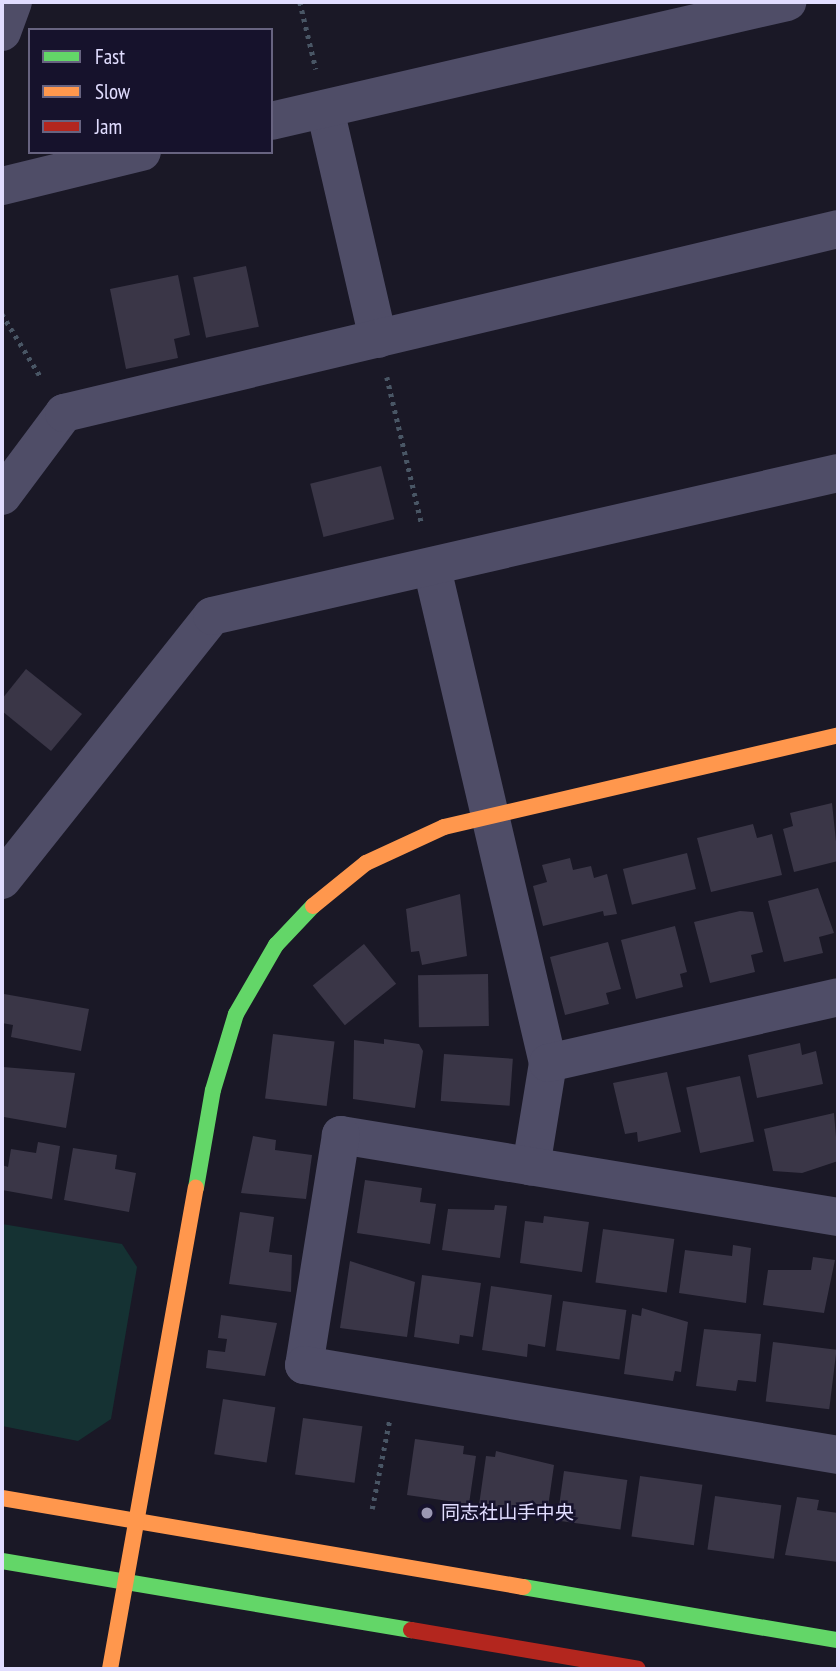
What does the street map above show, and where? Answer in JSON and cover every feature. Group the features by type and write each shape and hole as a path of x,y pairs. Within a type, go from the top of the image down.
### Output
{"street":[{"path":"2,32 13,2"},
{"path":"273,121 787,2"},
{"path":"325,109 378,339"},
{"path":"2,186 134,154"},
{"path":"2,496 64,413 838,229"},
{"path":"2,880 212,616 432,568 838,473"},
{"path":"432,568 548,1063 531,1167"},
{"path":"110,1669 213,1090 236,1014 276,945 331,888 404,843 491,816 838,735"},
{"path":"548,1063 838,997"},
{"path":"838,1217 341,1135 304,1365 838,1455"},
{"path":"2,1499 137,1524 838,1640"},
{"path":"2,1561 638,1669"}],"path":[{"path":"300,2 325,109"},
{"path":"2,314 64,413"},
{"path":"378,339 432,568"},
{"path":"372,1509 398,1380"}],"green space":[{"path":"2,1224 122,1244 137,1267 111,1419 78,1441 2,1426"}],"building":[{"path":"246,266 259,327 206,338 193,277"},
{"path":"178,275 190,335 174,339 178,358 126,369 110,289"},
{"path":"381,466 394,519 323,537 310,484"},
{"path":"26,669 82,714 51,751 2,711 2,699"},
{"path":"832,803 838,861 794,872 783,829 793,826 790,813"},
{"path":"753,824 757,838 772,834 782,875 711,892 697,838"},
{"path":"687,853 696,889 632,905 623,869"},
{"path":"570,858 573,870 591,866 594,878 607,874 617,914 604,916 603,911 543,926 533,886 547,882 542,865"},
{"path":"818,888 834,933 819,937 823,953 784,962 768,901"},
{"path":"460,894 467,956 422,965 419,951 411,952 406,909"},
{"path":"740,911 753,912 763,952 751,955 755,972 710,983 694,922"},
{"path":"675,926 687,972 680,974 683,987 636,999 621,940"},
{"path":"608,942 621,989 606,993 609,1004 565,1015 550,957"},
{"path":"364,944 396,984 345,1025 313,986"},
{"path":"488,974 489,1026 419,1027 418,975"},
{"path":"4,994 89,1009 81,1051 11,1037 13,1025 2,1023"},
{"path":"273,1034 335,1042 327,1106 265,1099"},
{"path":"384,1039 419,1044 423,1051 415,1108 353,1099 354,1040 384,1044"},
{"path":"800,1043 802,1055 816,1051 823,1084 757,1098 748,1055"},
{"path":"444,1054 513,1059 510,1106 441,1101"},
{"path":"3,1067 75,1073 66,1128 4,1117"},
{"path":"667,1072 681,1132 638,1142 637,1132 625,1134 613,1083"},
{"path":"740,1076 754,1142 700,1153 686,1087"},
{"path":"834,1113 838,1161 802,1173 773,1171 764,1129"},
{"path":"253,1136 276,1140 275,1150 312,1155 306,1199 241,1193"},
{"path":"38,1142 60,1146 52,1199 2,1190 2,1165 8,1167 11,1149 36,1153"},
{"path":"73,1148 117,1155 115,1169 136,1173 129,1212 64,1200"},
{"path":"365,1180 422,1188 420,1202 436,1204 430,1244 357,1233"},
{"path":"495,1205 507,1206 500,1258 442,1250 448,1209 494,1210"},
{"path":"240,1212 274,1217 269,1252 292,1255 291,1292 229,1284"},
{"path":"544,1216 589,1222 582,1272 520,1263 525,1221 543,1223"},
{"path":"603,1229 674,1239 667,1292 595,1282"},
{"path":"733,1245 751,1248 746,1303 679,1293 685,1250 732,1256"},
{"path":"813,1257 835,1260 824,1313 763,1305 768,1270 811,1270"},
{"path":"350,1261 415,1282 407,1337 340,1328"},
{"path":"422,1275 481,1283 473,1337 460,1335 459,1344 414,1337"},
{"path":"491,1286 552,1295 545,1347 528,1344 527,1357 482,1350"},
{"path":"563,1301 626,1310 619,1359 556,1351"},
{"path":"642,1308 688,1322 681,1372 675,1371 673,1381 624,1374 632,1314 641,1316"},
{"path":"221,1315 277,1323 265,1376 206,1368 208,1350 225,1352 227,1339 218,1338"},
{"path":"704,1329 761,1334 756,1382 738,1380 736,1391 696,1386"},
{"path":"773,1342 837,1350 829,1409 766,1402"},
{"path":"223,1399 275,1407 267,1463 214,1454"},
{"path":"303,1418 362,1426 354,1483 295,1474"},
{"path":"415,1439 464,1446 463,1454 476,1456 469,1504 407,1495"},
{"path":"496,1451 554,1465 547,1514 479,1505 486,1456 495,1457"},
{"path":"564,1471 627,1480 620,1529 557,1521"},
{"path":"640,1476 702,1485 694,1545 632,1536"},
{"path":"715,1496 781,1505 774,1559 707,1549"},
{"path":"797,1497 819,1500 817,1510 838,1513 838,1562 785,1555"}],"traffic: fast":[{"path":"196,1188 213,1090 236,1014 276,945 313,906"},
{"path":"2,1561 411,1630"},
{"path":"523,1587 838,1640"}],"traffic: slow":[{"path":"313,906 366,863 444,827 838,735"},
{"path":"110,1669 196,1188"},
{"path":"2,1498 523,1587"}],"traffic: jam":[{"path":"411,1630 638,1669"}],"place":[{"name":"同志社山手中央","path":"427,1513"}]}
